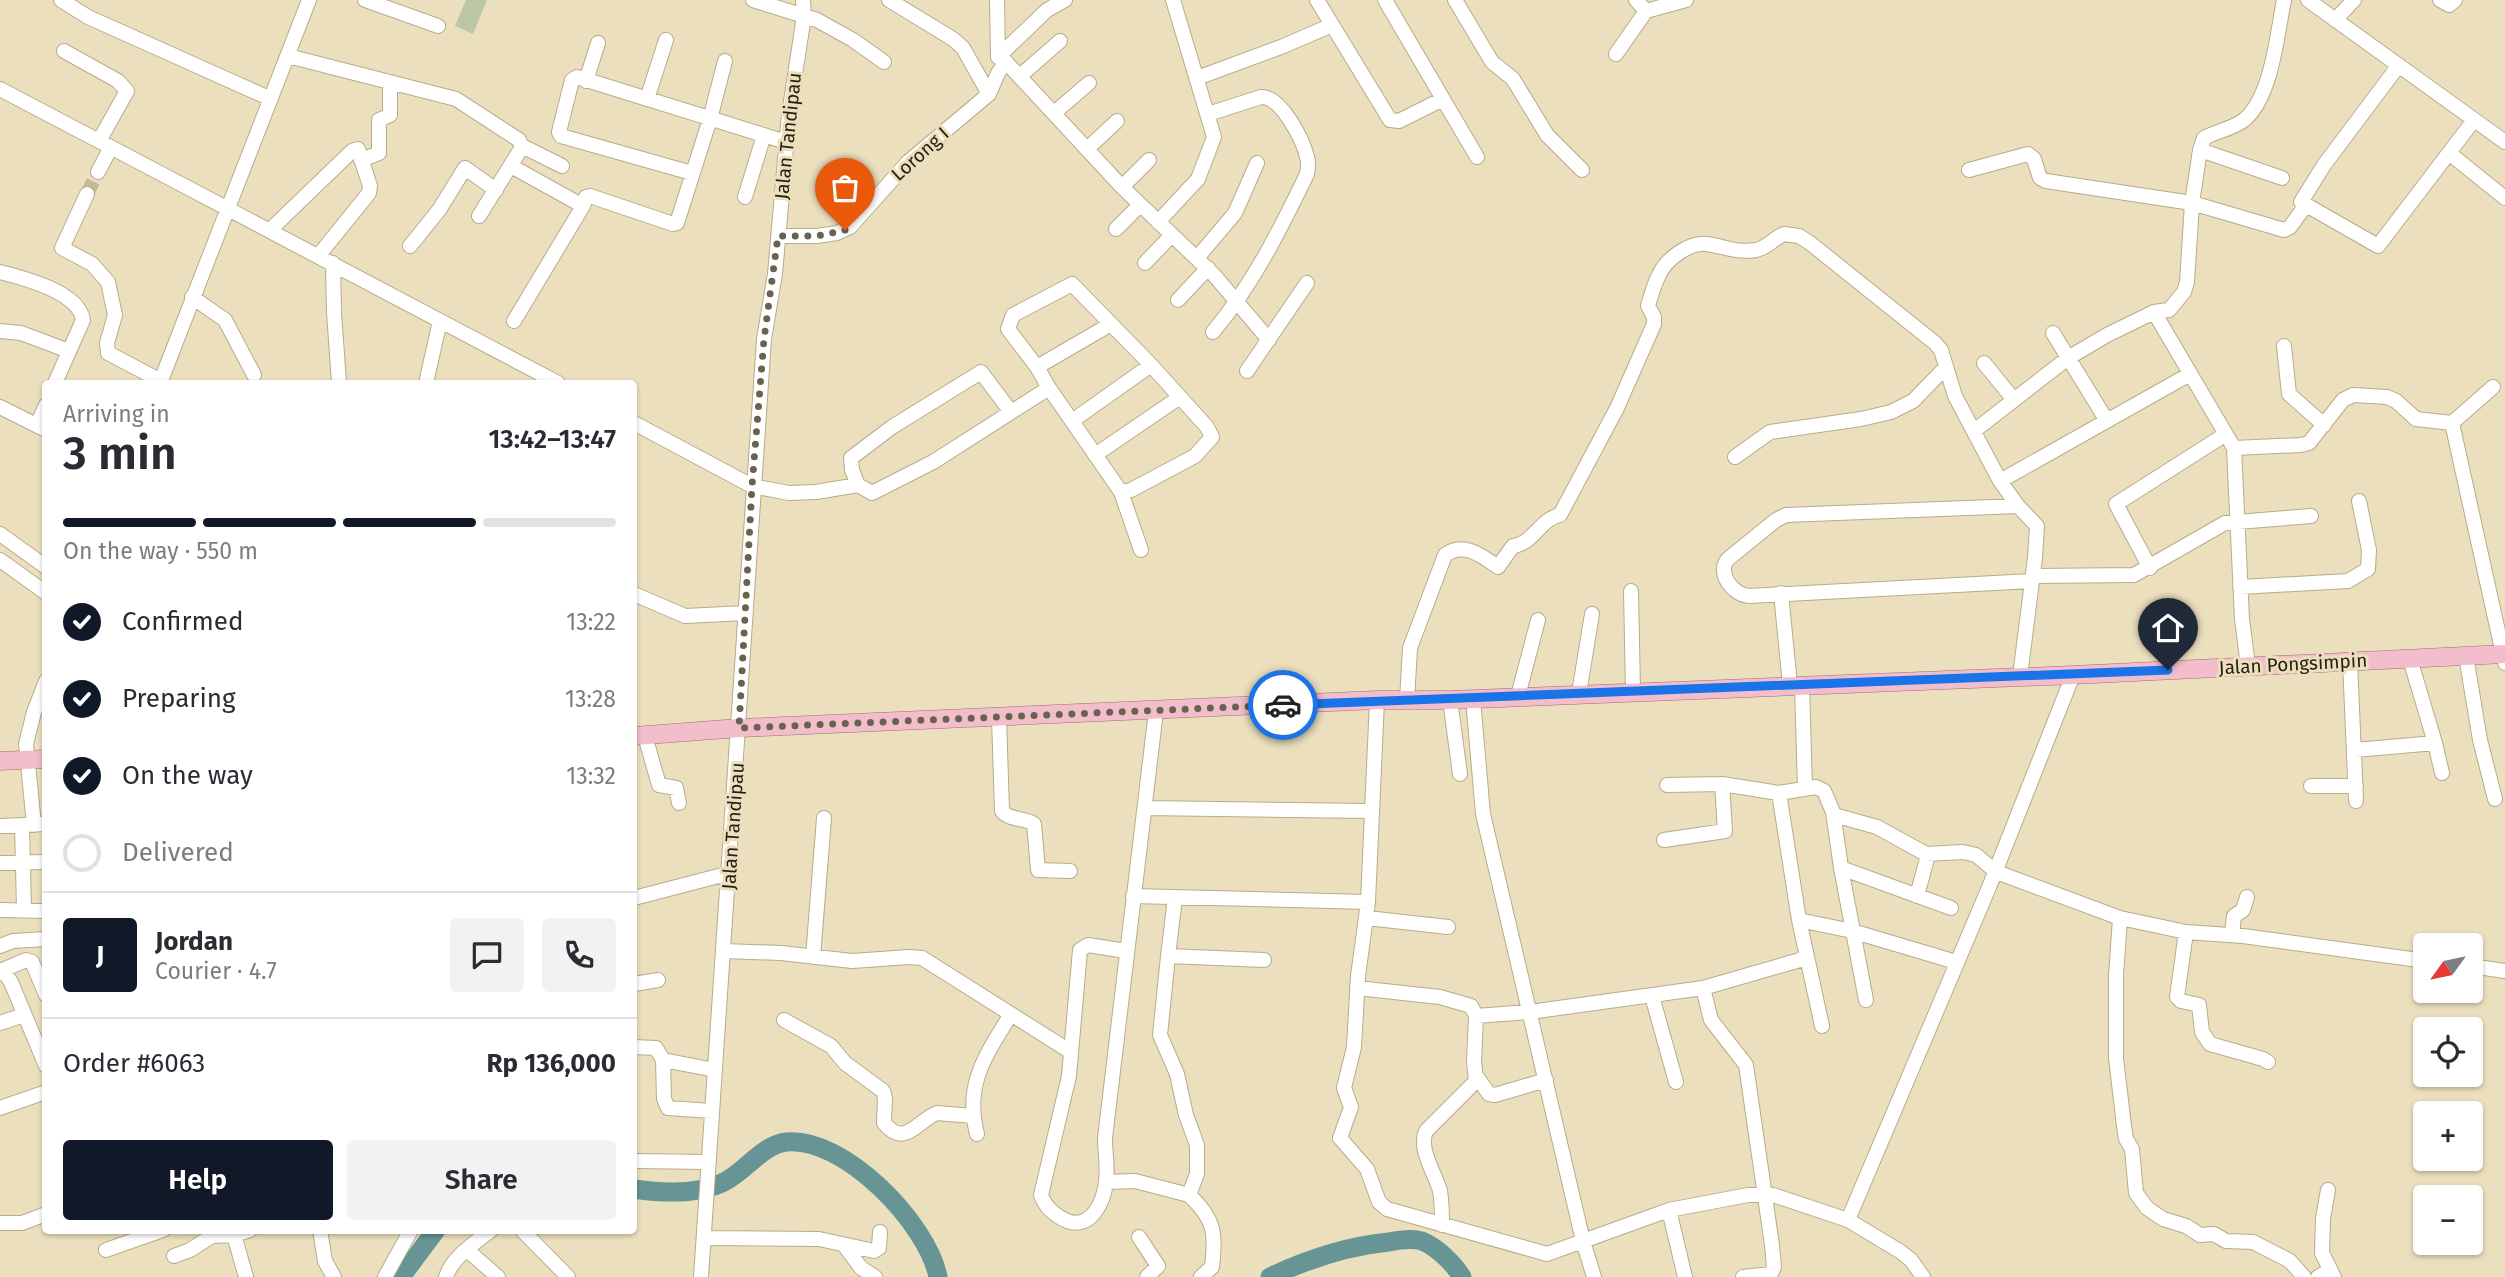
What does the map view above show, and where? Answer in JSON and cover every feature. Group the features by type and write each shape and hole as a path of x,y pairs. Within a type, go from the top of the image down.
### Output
{"main road":[{"name":"Jalan Pongsimpin","path":"639,736 739,728 1377,700 1450,700 2466,656 2504,657"},
{"path":"0,761 42,759"}],"street":[{"path":"61,0 88,17 271,99"},
{"path":"161,380 309,0"},
{"path":"365,0 438,26"},
{"path":"753,0 804,16 853,40 884,61"},
{"name":"Jalan Tandipau","path":"701,1277 730,873 752,486 764,339 778,236 786,142 804,16 803,0"},
{"path":"889,0 954,39 963,48 989,94"},
{"path":"989,94 1002,59 998,0"},
{"path":"1002,59 1047,10 1065,0"},
{"path":"1158,222 1198,179 1214,137 1172,0"},
{"path":"1317,0 1390,120 1399,121 1443,99"},
{"path":"1385,0 1477,157"},
{"path":"1455,0 1492,62 1513,79 1547,135 1582,170"},
{"path":"1616,54 1641,6 1686,0"},
{"path":"1974,431 2068,358 2154,312 2169,310 2186,287 2192,202 2204,138 2238,124 2259,101 2266,82 2284,0"},
{"path":"2308,0 2505,142"},
{"path":"2335,20 2354,0"},
{"path":"2440,0 2446,5 2455,0"},
{"path":"1197,78 1332,25"},
{"path":"647,99 666,40"},
{"path":"1020,76 1060,41"},
{"path":"586,81 598,43"},
{"path":"64,51 118,82 127,91 105,144 98,172"},
{"path":"288,56 459,100 519,140 522,146 562,166"},
{"path":"1002,59 1122,187 1202,263 1269,340"},
{"path":"514,321 586,197 590,196 675,224 710,119 725,61"},
{"path":"2399,65 2301,200 2306,205 2378,246 2474,120"},
{"path":"692,173 561,136 559,132 571,81 576,77 786,142"},
{"path":"361,160 379,153 379,120 390,115 390,82"},
{"path":"1054,113 1089,83"},
{"path":"0,89 552,380"},
{"name":"Lorong I","path":"778,236 817,236 837,233 850,227 908,162 989,94"},
{"path":"1208,114 1261,97 1269,97 1284,110 1308,158 1307,174 1280,230 1237,303 1213,332"},
{"path":"1087,149 1117,121"},
{"path":"745,197 764,135"},
{"path":"479,216 522,146"},
{"path":"271,230 352,151 358,149 370,186 368,195 319,255"},
{"path":"2200,150 2282,178"},
{"path":"2449,153 2505,198"},
{"path":"1969,170 2028,154 2034,159 2040,178 2046,181 2192,202 2284,230 2290,228 2306,205"},
{"path":"1122,187 1149,160"},
{"path":"1178,300 1231,220 1257,163"},
{"path":"511,166 583,206"},
{"path":"410,246 439,210 465,168 496,190"},
{"path":"87,194 62,248 92,264 108,282 115,315 107,343 108,353 156,380"},
{"path":"1116,229 1140,205"},
{"path":"1407,700 1410,648 1445,555 1463,548 1482,555 1500,567 1513,547 1523,545 1547,519 1560,515 1635,370 1654,324 1654,317 1648,306 1659,273 1685,248 1706,244 1733,251 1756,250 1765,247 1782,234 1799,236 1834,260 1935,342 1941,350 1955,396 2000,481 2038,528 2020,676"},
{"path":"1145,263 1172,235"},
{"path":"333,263 339,380"},
{"path":"0,272 45,285 80,310 83,320 56,380"},
{"path":"1247,371 1307,283"},
{"path":"1121,492 1151,480 1195,456 1212,437 1207,426 1072,284 1013,315 1008,329 1037,367 1121,492 1141,550"},
{"path":"192,297 225,320 254,375"},
{"path":"2154,312 2234,448 2240,587 2248,666"},
{"path":"427,380 440,321"},
{"path":"1037,367 1111,324"},
{"path":"0,331 34,337 69,351"},
{"path":"2053,334 2107,421"},
{"path":"2284,346 2289,394 2324,425"},
{"path":"1984,363 2014,400"},
{"path":"1072,421 1151,365"},
{"path":"1735,457 1770,432 1891,412 1913,401 1945,368"},
{"path":"1011,412 981,372 892,427 851,458 852,471 858,485 872,493 933,462 1049,388"},
{"path":"2000,481 2190,374"},
{"path":"2234,448 2305,444 2312,440 2346,398 2363,395 2394,400 2418,420 2452,423 2493,387"},
{"path":"1096,455 1180,397"},
{"path":"0,407 41,427"},
{"path":"2452,423 2504,657"},
{"path":"637,425 752,486 789,493 816,492 858,485"},
{"path":"2150,568 2116,509 2117,502 2226,434"},
{"path":"2240,587 2348,582 2368,569 2369,550 2358,501"},
{"path":"2018,506 1781,517 1728,559 1723,568 1731,588 1740,595 1749,596 2032,579 2124,577 2150,568 2225,523 2311,516"},
{"path":"0,534 42,564"},
{"path":"0,560 42,590"},
{"path":"1631,591 1633,691"},
{"path":"1781,593 1796,685 1805,788"},
{"path":"637,595 679,615 746,613"},
{"path":"1579,693 1592,614"},
{"path":"1518,696 1538,620"},
{"path":"2466,656 2480,740 2495,799"},
{"path":"2410,659 2442,773"},
{"path":"2350,662 2356,801"},
{"path":"1848,1220 1995,871 2073,675"},
{"path":"24,909 24,863 34,825 27,760 29,731 42,693"},
{"path":"1473,699 1483,814 1583,1241 1594,1277"},
{"path":"1377,700 1367,918 1357,988 1354,1047 1344,1088 1351,1107 1340,1138 1370,1173 1382,1205 1540,1254 1556,1252 1669,1210 1765,1194 1848,1220 1912,1260 1923,1277"},
{"path":"1450,700 1460,774"},
{"path":"1126,951 1088,946 1080,950 1065,1094 1041,1197 1056,1215 1080,1224 1093,1216 1106,1182 1105,1138 1156,710"},
{"path":"999,717 1002,811 1006,816 1034,824 1038,870 1070,871"},
{"path":"639,736 659,785 676,788 679,803"},
{"path":"2355,750 2435,743"},
{"path":"1664,840 1726,831 1722,784"},
{"path":"1667,785 1722,784 1779,793 1816,787 1825,791 1834,815 1840,868 1866,1000"},
{"path":"2311,786 2356,786"},
{"path":"1779,793 1799,919 1822,1026"},
{"path":"1144,808 1371,811"},
{"path":"1834,815 1877,827 1928,855 1976,855 1995,871 2120,918 2186,932 2232,935 2413,959"},
{"path":"813,957 824,818"},
{"path":"0,826 34,825"},
{"path":"1917,896 1928,855"},
{"path":"0,863 42,862"},
{"path":"1840,868 1951,908"},
{"path":"637,897 730,873"},
{"path":"1133,896 1368,902"},
{"path":"2232,935 2234,916 2243,910 2247,897"},
{"path":"1175,898 1160,1035 1177,1074 1186,1115 1197,1145 1197,1174 1189,1195"},
{"path":"0,910 42,911"},
{"path":"1367,918 1448,927"},
{"path":"2120,918 2116,976 2116,1066 2124,1126 2132,1149 2136,1193 2147,1208 2163,1219 2186,1226 2200,1235 2214,1234 2226,1241 2247,1241 2263,1246 2290,1261 2304,1277"},
{"path":"1799,919 1956,962"},
{"path":"2186,932 2177,998 2200,1006 2202,1032 2210,1045 2268,1062"},
{"path":"0,946 42,939"},
{"path":"724,951 852,961 922,958 1071,1052"},
{"path":"1168,956 1264,960"},
{"path":"1476,1016 1530,1012 1703,988 1808,958"},
{"path":"0,971 26,960 32,962 42,986"},
{"path":"2483,968 2505,971"},
{"path":"0,971 11,982 42,1057"},
{"path":"637,984 658,980"},
{"path":"1357,988 1448,999 1471,1006 1476,1016 1474,1061 1477,1077 1489,1094 1495,1095 1546,1080"},
{"path":"1703,988 1710,1017 1746,1065 1765,1194 1774,1267 1772,1274 1743,1277"},
{"path":"1652,996 1676,1082"},
{"path":"977,1134 973,1116 981,1064 1011,1014"},
{"path":"0,1023 24,1015"},
{"path":"784,1020 831,1046 845,1063 878,1086 885,1098 884,1123 889,1129 897,1133 914,1130 937,1113 973,1116"},
{"path":"637,1048 656,1048 663,1059 664,1099 667,1108 711,1111"},
{"path":"663,1059 715,1070"},
{"path":"1442,1225 1440,1192 1425,1148 1424,1133 1475,1083 1477,1077"},
{"path":"0,1108 42,1093"},
{"path":"637,1161 709,1166"},
{"path":"1106,1182 1141,1182 1189,1195 1199,1204 1214,1231 1212,1267 1201,1277"},
{"path":"2327,1275 2322,1253 2328,1190"},
{"path":"1669,1210 1685,1277"},
{"path":"0,1223 22,1223 42,1216"},
{"path":"704,1238 819,1239 877,1250 880,1232"},
{"path":"106,1250 152,1234"},
{"path":"174,1256 197,1247 212,1236 237,1234"},
{"path":"321,1234 325,1261 334,1277"},
{"path":"385,1277 407,1234"},
{"path":"446,1277 449,1269 486,1234"},
{"path":"527,1234 568,1277"},
{"path":"234,1235 246,1277"},
{"path":"1139,1237 1158,1266 1147,1277"},
{"path":"844,1245 861,1268 875,1277"},
{"path":"467,1250 498,1277"}],"green space":[{"path":"466,0 487,0 473,34 455,26"}],"waterway":[{"path":"637,1189 667,1192 703,1189 732,1178 761,1153 777,1144 809,1144 833,1153 880,1187 901,1209 918,1233 931,1256 938,1277"},
{"path":"401,1277 433,1234"},
{"path":"1270,1277 1299,1264 1343,1250 1410,1239 1433,1247 1450,1261 1462,1277"}],"tunnel":[{"path":"87,194 98,172"}],"way so far":[{"path":"845,230 817,236 778,236 775,274 764,339 752,486 739,728 1283,705"}],"route":[{"path":"1283,705 2168,670"}]}
